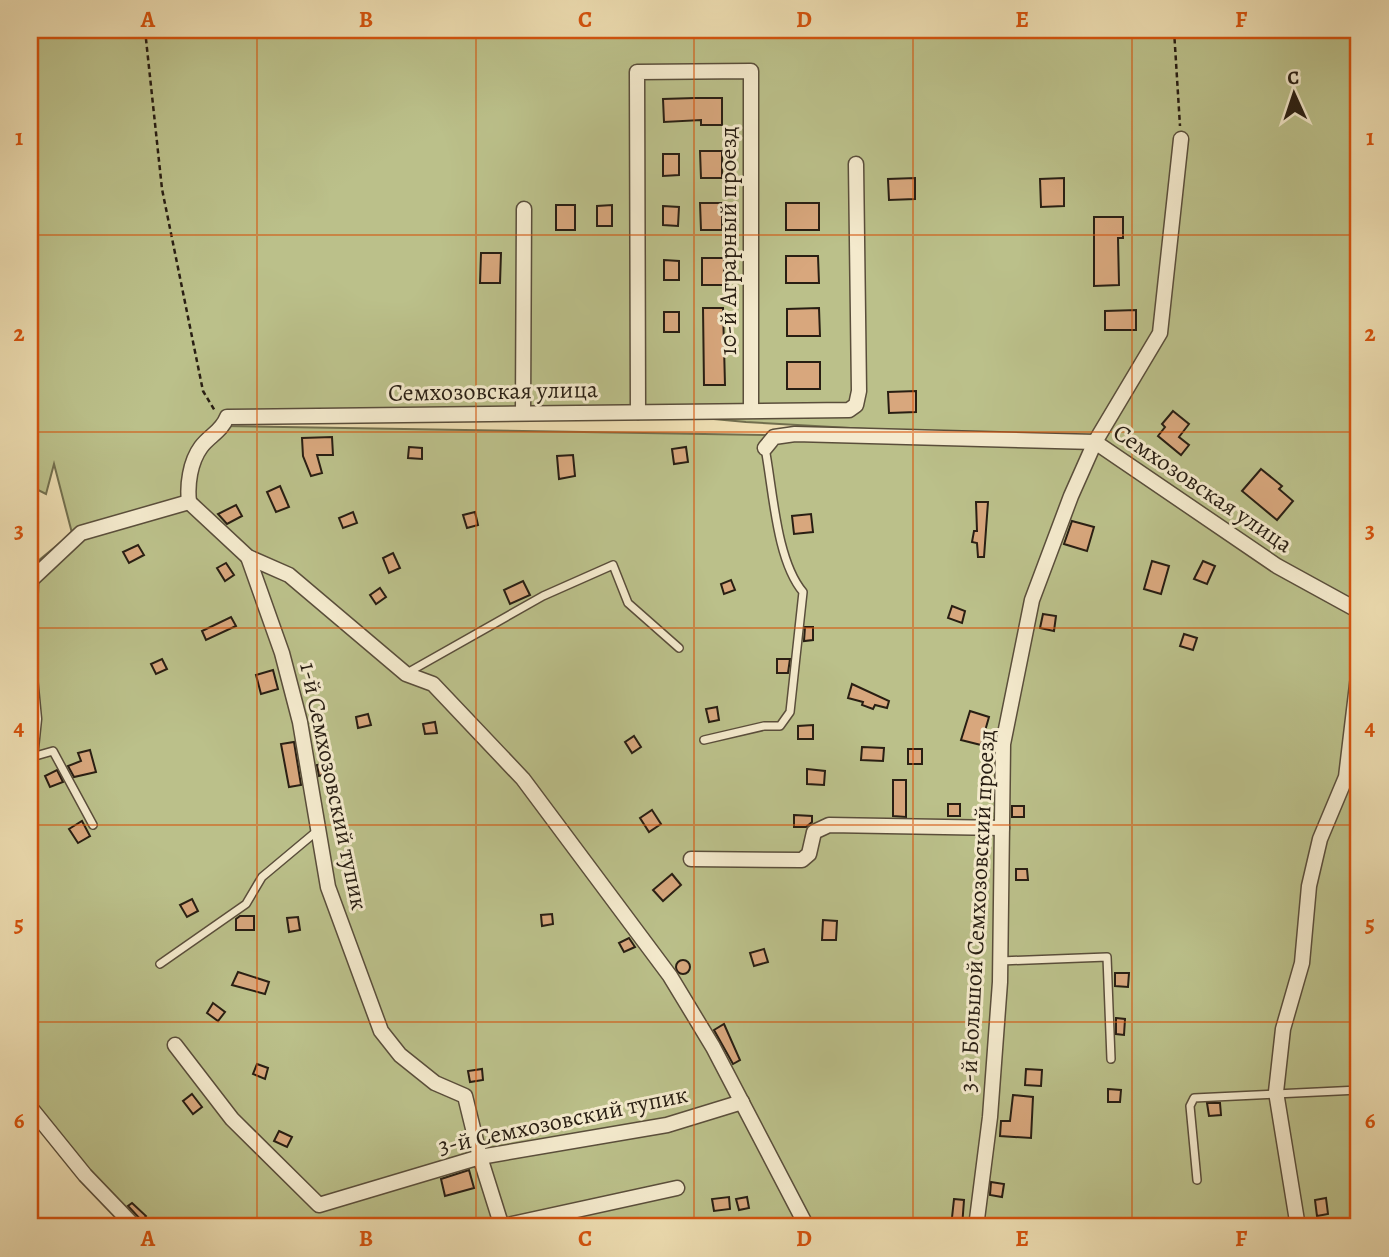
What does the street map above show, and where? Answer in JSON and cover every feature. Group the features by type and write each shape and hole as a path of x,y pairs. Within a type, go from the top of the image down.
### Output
{"street":[{"name":"10-й Аграрный проезд","path":"638,412 637,72 751,71 751,410"},
{"name":"3-й Большой Семхозовский проезд","path":"976,1227 990,1116 1000,961 1003,744 1032,600 1095,442 1160,333 1181,139"},
{"name":"Семхозовская улица","path":"227,418 523,412 849,410 856,405 859,391 856,164"},
{"path":"523,412 524,209"},
{"path":"227,418 224,426 200,449 187,486 189,502 248,557 289,575 406,674 433,684 523,779 670,976 713,1047 807,1227"},
{"name":"Семхозовская улица","path":"765,448 774,437 795,434 1095,442 1277,566 1359,611"},
{"path":"30,608 31,580 81,533 189,502"},
{"name":"1-й Семхозовский тупик","path":"248,557 282,653 300,722 328,887 381,1031 400,1055 435,1083 465,1096 501,1227"},
{"path":"1298,1227 1276,1093 1283,1029 1301,963 1311,874 1320,839 1346,777 1359,668"},
{"path":"30,677 34,719 31,757"},
{"path":"691,859 803,860 809,855 814,832 829,825 1002,828"},
{"name":"3-й Семхозовский тупик","path":"175,1045 232,1119 319,1205 480,1157 667,1125 742,1102"},
{"path":"30,1107 85,1175 135,1227"},
{"path":"501,1227 677,1188"}],"lane":[{"path":"704,740 764,726 780,726 790,712 803,592 793,579 784,551 765,448"},
{"path":"406,674 543,596 613,565 628,603 679,649"},
{"path":"31,757 53,751 93,825"},
{"path":"160,964 246,904 262,877 317,831"},
{"path":"1000,961 1107,957 1111,1059"},
{"path":"1197,1180 1190,1107 1194,1098 1359,1090"}],"path":[{"path":"145,30 162,189 203,391 212,410 227,418"},
{"path":"1174,30 1181,139"}],"green space":[{"path":"30,30 1359,30 1359,1227 126,1227 84,1181 30,1094 30,739 38,732 38,561 72,533 54,464 46,494 30,486","holes":["638,412 746,422 1063,440 224,426 227,418"]}],"building":[{"path":"722,98 722,125 701,125 701,120 664,122 663,99"},
{"path":"700,151 722,151 722,178 701,178"},
{"path":"663,154 679,154 679,175 663,176"},
{"path":"915,178 915,199 889,200 888,179"},
{"path":"1064,178 1064,206 1041,207 1040,179"},
{"path":"700,203 722,203 722,230 701,230"},
{"path":"786,203 819,203 819,230 786,230"},
{"path":"556,205 575,205 575,230 556,230"},
{"path":"612,205 612,226 597,226 597,206"},
{"path":"663,206 679,207 678,226 663,225"},
{"path":"1094,217 1123,217 1123,238 1118,238 1119,285 1094,286"},
{"path":"481,253 501,253 500,283 480,283"},
{"path":"786,256 818,256 819,283 786,283"},
{"path":"702,258 724,258 724,285 702,285"},
{"path":"664,260 679,261 679,280 664,280"},
{"path":"703,308 723,308 725,385 704,385"},
{"path":"819,308 820,336 787,336 787,309"},
{"path":"1136,310 1136,330 1105,330 1105,311"},
{"path":"664,312 679,312 679,332 664,332"},
{"path":"787,362 820,362 820,389 787,389"},
{"path":"916,391 916,412 889,413 888,392"},
{"path":"1173,411 1189,424 1179,437 1189,445 1181,455 1158,436 1165,427 1162,424"},
{"path":"332,437 333,455 317,455 322,473 311,476 303,456 302,438"},
{"path":"409,447 422,448 422,459 408,458"},
{"path":"686,447 688,462 674,464 672,449"},
{"path":"573,455 575,476 559,479 557,456"},
{"path":"1261,469 1282,486 1279,489 1293,501 1277,520 1242,491"},
{"path":"280,486 289,507 276,512 267,492"},
{"path":"976,502 988,502 984,557 978,557 977,543 972,542 974,531 977,531"},
{"path":"236,505 242,516 227,524 218,514"},
{"path":"353,512 357,523 343,528 339,518"},
{"path":"475,512 478,525 467,528 463,515"},
{"path":"811,514 813,532 794,534 792,516"},
{"path":"1072,521 1094,527 1087,551 1064,544"},
{"path":"138,545 144,555 129,563 123,552"},
{"path":"393,553 400,568 389,573 383,558"},
{"path":"1152,561 1169,566 1161,594 1144,589"},
{"path":"1203,561 1215,566 1207,584 1194,579"},
{"path":"226,563 234,575 225,581 217,568"},
{"path":"731,580 735,590 724,594 721,584"},
{"path":"523,581 530,595 510,604 504,590"},
{"path":"380,588 386,597 376,604 370,595"},
{"path":"952,606 965,611 962,623 948,618"},
{"path":"1043,614 1056,616 1054,631 1040,628"},
{"path":"231,617 236,626 206,640 202,631"},
{"path":"805,627 813,627 813,640 804,641"},
{"path":"1184,634 1197,638 1193,650 1180,646"},
{"path":"162,659 167,669 156,674 151,664"},
{"path":"777,659 790,659 788,673 777,673"},
{"path":"273,670 278,689 261,694 256,675"},
{"path":"852,684 889,701 887,708 875,705 873,709 862,705 863,702 848,698"},
{"path":"717,707 719,720 709,722 706,709"},
{"path":"970,711 989,717 981,745 961,740"},
{"path":"368,714 371,725 358,728 356,717"},
{"path":"435,722 437,733 425,734 423,724"},
{"path":"813,725 813,739 798,739 798,726"},
{"path":"634,736 641,747 632,753 625,742"},
{"path":"294,742 301,785 289,787 281,744"},
{"path":"862,747 884,748 883,761 861,760"},
{"path":"908,749 922,749 922,764 908,764"},
{"path":"90,750 96,772 74,777 68,766 81,761 78,753"},
{"path":"327,763 329,773 319,776 317,765"},
{"path":"807,769 825,771 824,785 807,784"},
{"path":"57,770 63,782 50,787 45,776"},
{"path":"893,780 906,780 906,817 893,816"},
{"path":"948,804 960,804 960,816 948,816"},
{"path":"1012,806 1024,806 1024,817 1012,817"},
{"path":"652,810 661,824 649,832 640,818"},
{"path":"794,815 812,816 812,822 806,827 794,827"},
{"path":"82,821 90,836 78,843 69,829"},
{"path":"1016,869 1027,869 1028,880 1016,880"},
{"path":"672,874 681,885 663,901 653,890"},
{"path":"192,899 198,911 187,917 180,905"},
{"path":"552,914 553,924 542,926 541,915"},
{"path":"240,916 254,916 254,930 236,930 236,919"},
{"path":"298,917 300,930 289,932 287,918"},
{"path":"823,920 837,921 836,940 822,940"},
{"path":"629,938 635,947 624,952 619,943"},
{"path":"764,949 768,962 754,966 750,953"},
{"path":"680,960 686,960 690,967 686,974 680,974 676,970 676,964"},
{"path":"238,972 269,982 265,994 232,985"},
{"path":"1115,973 1129,973 1128,987 1115,986"},
{"path":"213,1003 225,1012 218,1021 207,1013"},
{"path":"1116,1018 1125,1019 1124,1035 1116,1034"},
{"path":"724,1024 740,1060 733,1064 714,1030"},
{"path":"257,1064 268,1068 265,1079 253,1074"},
{"path":"482,1069 483,1080 470,1082 468,1071"},
{"path":"1026,1069 1042,1070 1041,1086 1025,1085"},
{"path":"1108,1089 1121,1090 1120,1102 1108,1102"},
{"path":"192,1094 202,1107 193,1114 183,1101"},
{"path":"1013,1095 1033,1097 1031,1138 1000,1136 1001,1121 1010,1121"},
{"path":"1207,1103 1220,1103 1221,1115 1209,1116"},
{"path":"279,1131 292,1137 287,1147 274,1141"},
{"path":"469,1170 474,1188 445,1196 441,1179"},
{"path":"991,1182 1004,1184 1002,1197 990,1195"},
{"path":"729,1197 730,1209 714,1211 712,1199"},
{"path":"747,1197 749,1208 739,1210 736,1199"},
{"path":"1326,1198 1328,1214 1317,1216 1315,1200"},
{"path":"954,1199 964,1200 962,1227 951,1227"},
{"path":"132,1203 146,1216 142,1221 128,1206"}]}
